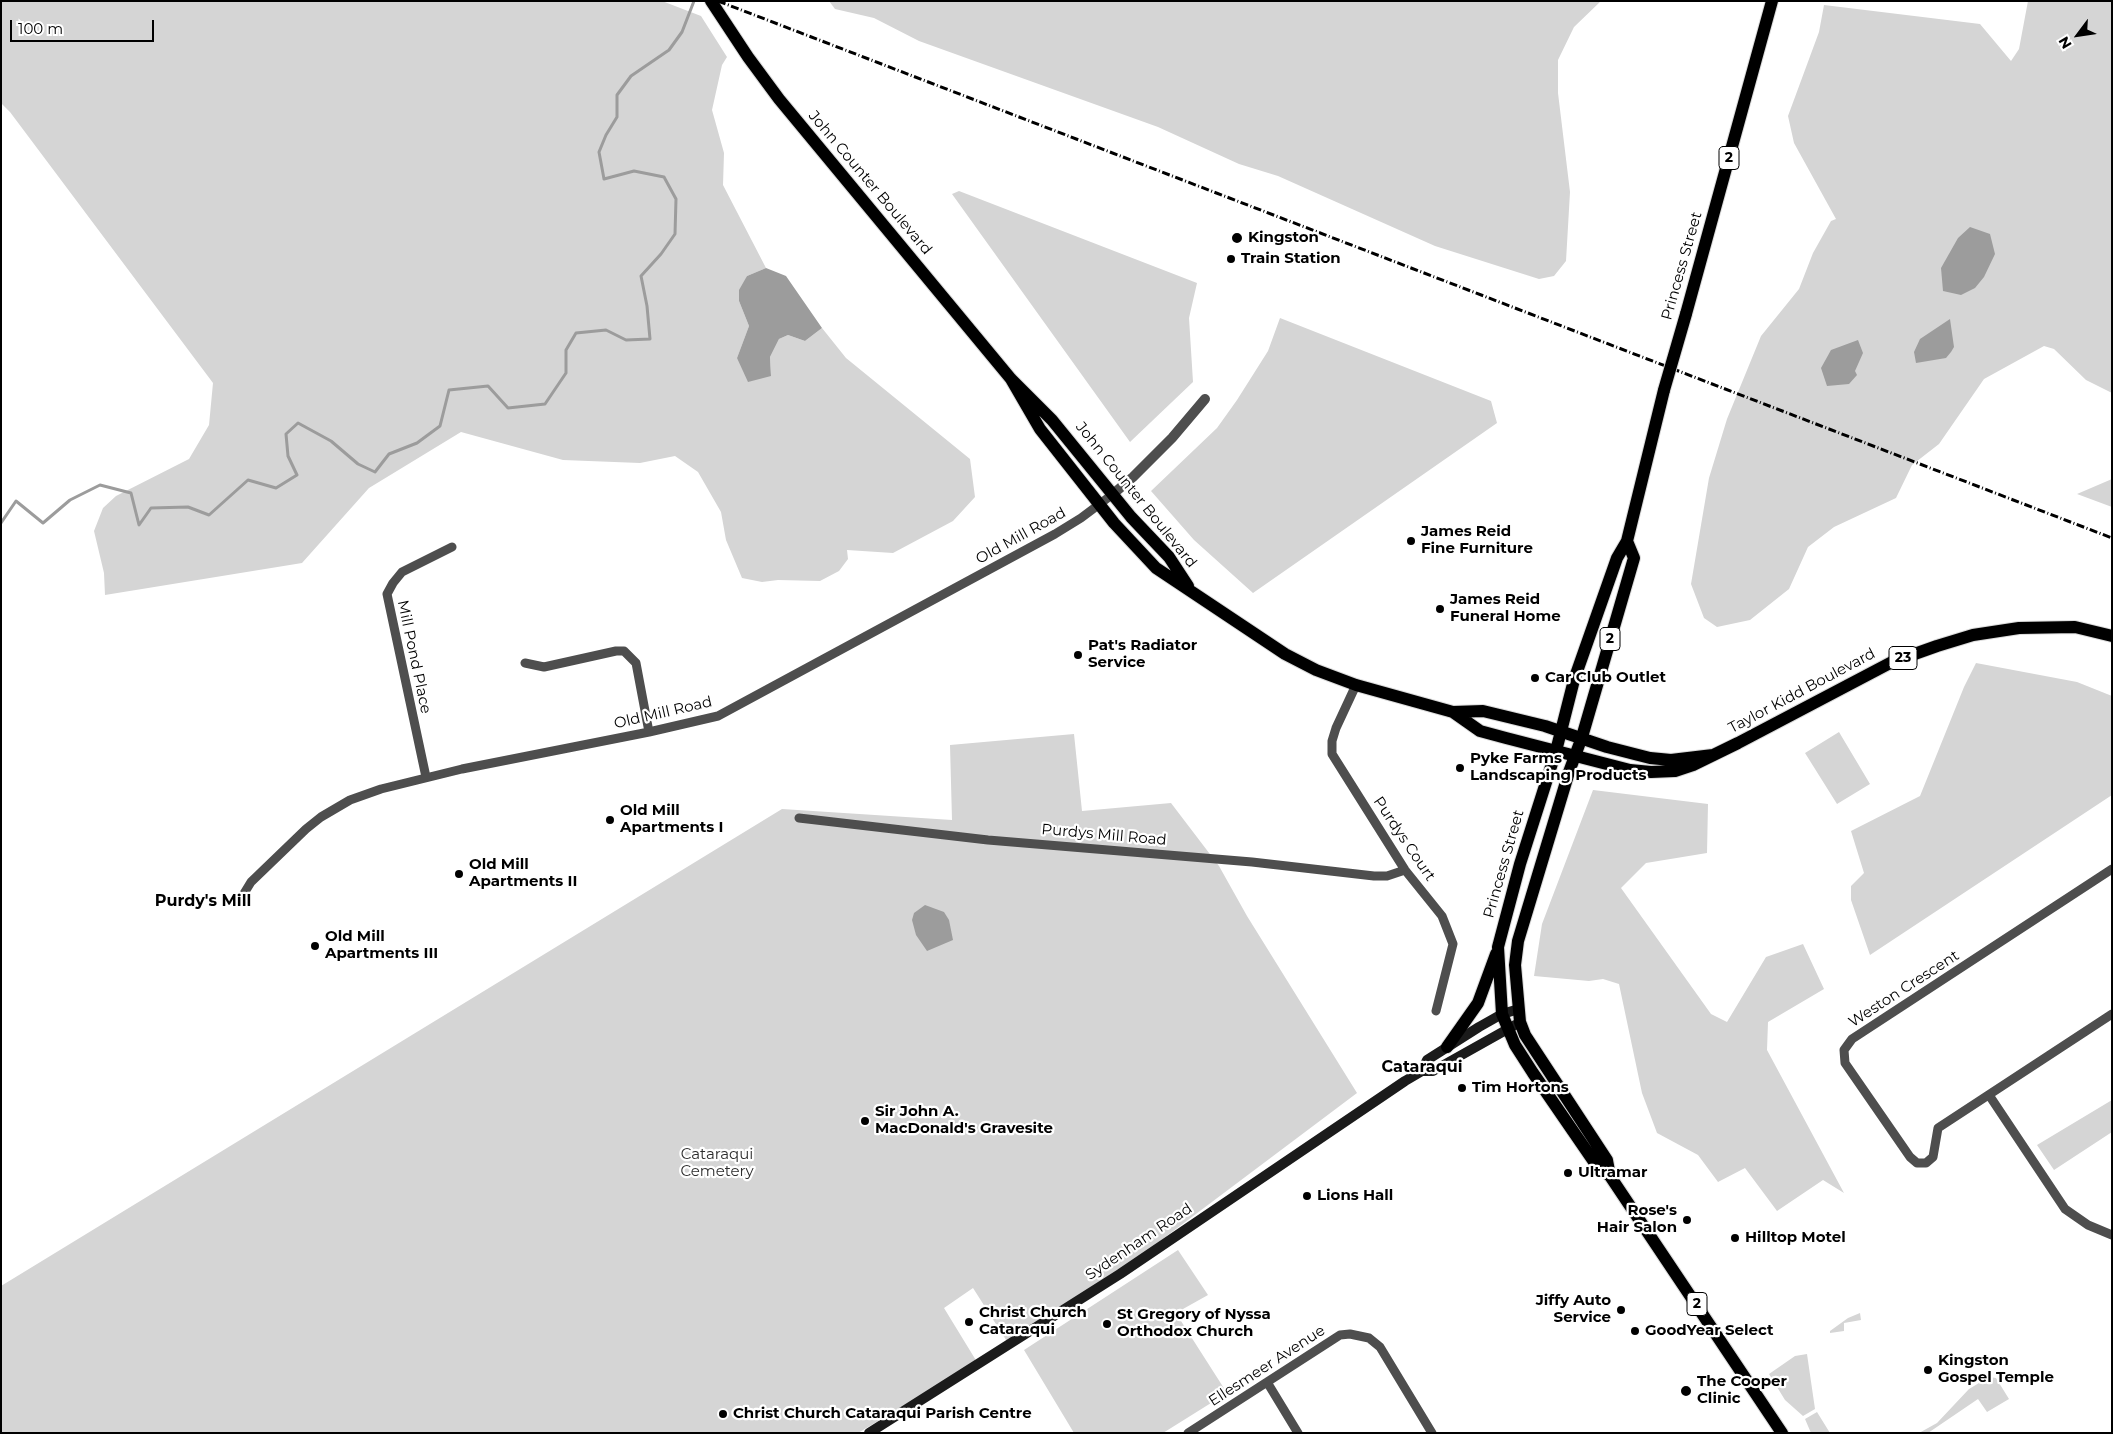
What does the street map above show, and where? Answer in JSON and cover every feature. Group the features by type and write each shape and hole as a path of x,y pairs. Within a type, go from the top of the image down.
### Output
{"main road":[{"name":"John Counter Boulevard","path":"711,1 743,50 779,99 1011,379 1052,420 1112,494 1169,557 1191,590"},
{"name":"Princess Street","path":"1772,1 1664,390 1627,541 1613,568 1574,680 1556,751 1520,864 1498,947 1502,1014 1507,1029 1533,1073 1597,1166 1610,1176 1782,1433"},
{"name":"John Counter Boulevard","path":"1011,379 1040,429 1099,504 1156,568 1285,654 1316,670 1356,685 1452,712 1483,712 1561,730 1582,737"},
{"name":"Princess Street","path":"1610,1176 1607,1160 1525,1036 1518,1009 1515,965 1518,941 1569,772 1582,737 1634,558 1627,541"},
{"name":"Taylor Kidd Boulevard","path":"1556,751 1630,770 1662,772 1684,769 1892,662 1964,638 2019,628 2066,627 2075,627 2112,636"},
{"name":"John Counter Boulevard","path":"1452,712 1480,731 1556,751"},
{"name":"Taylor Kidd Boulevard","path":"1582,737 1607,747 1650,758 1671,760 1712,755"},
{"path":"1447,1047 1478,1003 1498,947"},
{"name":"Sydenham Road","path":"869,1433 1120,1274 1422,1071 1427,1060 1502,1014 1518,1009"},
{"name":"Sydenham Road","path":"1422,1071 1434,1071 1520,1022"}],"street":[{"path":"1112,494 1133,477 1172,438 1205,399"},
{"name":"Old Mill Road","path":"240,900 251,882 271,861 321,817 350,800 426,777 649,732 706,719 727,712 1055,534 1112,494"},
{"name":"Mill Pond Place","path":"426,777 387,594 393,582 402,572 452,548"},
{"path":"526,663 544,667 616,651 624,651 636,663 639,672 649,732"},
{"name":"Purdys Court","path":"1356,685 1336,728 1332,742 1332,754 1405,870 1442,916 1453,944 1436,1010"},
{"name":"Purdys Mill Road","path":"799,818 988,840 1243,861 1374,876 1387,876 1405,870"},
{"name":"Weston Crescent","path":"1989,1095 1938,1128 1933,1157 1926,1163 1917,1163 1910,1157 1845,1063 1844,1050 1852,1040 2112,869"},
{"path":"2112,1014 1989,1095 2065,1209 2088,1225 2112,1235"},
{"name":"Ellesmeer Avenue","path":"1188,1433 1340,1336 1350,1334 1363,1335 1380,1347 1432,1433"},
{"path":"1267,1382 1298,1433"}],"green space":[{"path":"1,1 662,1 701,16 727,57 722,65 712,110 724,153 723,185 766,268 747,276 739,301 749,326 737,358 771,375 770,357 779,339 788,335 805,341 822,328 846,358 970,459 975,497 953,521 893,553 847,550 848,559 839,571 820,581 778,580 762,582 742,578 726,540 721,512 698,472 675,456 640,463 563,460 461,432 369,488 302,563 105,595 104,573 94,531 103,508 116,496 189,459 209,425 213,383 10,112 1,103"},
{"path":"829,1 1601,1 1574,27 1558,60 1558,93 1570,192 1566,261 1554,276 1539,279 1435,246 1278,176 1239,164 1158,127 919,41 874,18 835,9"},
{"path":"2028,1 2112,1 2112,393 2086,380 2054,349 2044,346 1984,379 1939,444 1912,465 1896,498 1834,527 1808,547 1789,589 1750,620 1717,627 1704,618 1691,584 1709,478 1727,419 1761,336 1799,289 1813,253 1831,221 1836,219 1794,143 1788,116 1819,32 1824,5 1980,24 2011,61 2019,49"},
{"path":"959,191 1197,283 1189,318 1193,382 1130,442 952,194"},
{"path":"1280,318 1491,401 1497,423 1253,593 1194,540 1151,491 1217,428 1268,351"},
{"path":"2112,479 2112,507 2077,494"},
{"path":"1976,663 2077,682 2112,696 2112,795 1870,955 1851,900 1851,886 1864,873 1851,831 1920,796 1964,687"},
{"path":"1839,732 1870,784 1837,804 1805,753"},
{"name":"Cataraqui Cemetery","path":"1074,734 1082,811 1171,803 1219,866 1247,916 1357,1093 1124,1268 1008,1343 973,1288 944,1308 977,1362 858,1433 1,1433 1,1286 782,809 952,820 950,745"},
{"path":"1593,790 1708,804 1707,853 1646,863 1621,888 1711,1014 1727,1022 1766,957 1803,944 1824,989 1768,1022 1767,1050 1844,1193 1823,1180 1777,1211 1745,1168 1718,1182 1698,1155 1657,1133 1642,1093 1619,984 1603,979 1589,981 1534,976 1542,924"},
{"path":"2112,1100 2112,1132 2054,1170 2037,1145"},
{"path":"1178,1250 1208,1295 1183,1309 1181,1321 1227,1393 1163,1433 1074,1433 1024,1350"},
{"path":"1860,1313 1861,1320 1844,1323 1844,1331 1830,1333 1830,1331 1848,1318"},
{"path":"1807,1354 1815,1409 1803,1416 1785,1400 1769,1374 1795,1356"},
{"path":"1989,1377 1996,1378 2009,1399 1987,1412 1978,1399 1928,1433 1919,1433 1937,1423 1969,1389"},
{"path":"1817,1412 1830,1433 1811,1433 1805,1419"}],"shaded area":[{"path":"1970,227 1990,234 1995,254 1984,277 1975,288 1961,295 1943,291 1941,268 1958,238"},
{"path":"766,268 786,276 822,328 805,341 788,335 779,339 770,357 771,376 748,382 737,358 749,326 739,301 739,290 747,276"},
{"path":"1950,319 1954,347 1951,352 1946,358 1916,363 1914,352 1920,339"},
{"path":"1858,340 1863,353 1855,371 1857,375 1849,384 1827,386 1821,368 1831,350"},
{"path":"925,905 944,912 949,920 953,940 927,951 916,935 912,920 914,913"}],"waterway":[{"path":"1,523 16,501 43,523 70,500 100,485 131,493 139,525 151,508 188,507 209,515 248,480 276,488 297,475 288,456 286,434 298,423 331,441 358,464 375,472 389,454 417,443 440,426 449,390 488,386 508,408 545,404 566,373 566,350 576,333 606,330 626,340 650,339 647,306 641,276 661,254 675,234 676,199 664,177 634,171 604,179 599,152 606,135 617,117 617,95 631,76 669,50 682,32 694,1"}],"railway":[{"path":"718,1 2112,538"}],"place":[{"name":"Kingston","path":"1237,238"},
{"name":"Train Station","path":"1231,259"},
{"name":"James Reid Fine Furniture","path":"1411,541"},
{"name":"James Reid Funeral Home","path":"1440,609"},
{"name":"Pat's Radiator Service","path":"1078,655"},
{"name":"Car Club Outlet","path":"1535,678"},
{"name":"Pyke Farms Landscaping Products","path":"1460,768"},
{"name":"Old Mill Apartments I","path":"610,820"},
{"name":"Old Mill Apartments II","path":"459,874"},
{"name":"Old Mill Apartments III","path":"315,946"},
{"name":"Tim Hortons","path":"1462,1088"},
{"name":"Sir John A. MacDonald's Gravesite","path":"865,1121"},
{"name":"Ultramar","path":"1568,1173"},
{"name":"Lions Hall","path":"1307,1196"},
{"name":"Rose's Hair Salon","path":"1687,1220"},
{"name":"Hilltop Motel","path":"1735,1238"},
{"name":"Jiffy Auto Service","path":"1621,1310"},
{"name":"Christ Church Cataraqui","path":"969,1322"},
{"name":"St Gregory of Nyssa Orthodox Church","path":"1107,1324"},
{"name":"GoodYear Select","path":"1635,1331"},
{"name":"Kingston Gospel Temple","path":"1928,1370"},
{"name":"The Cooper Clinic","path":"1686,1391"},
{"name":"Christ Church Cataraqui Parish Centre","path":"723,1414"}],"district":[{"name":"Purdy's Mill","path":"203,901"},
{"name":"Cataraqui","path":"1422,1067"}]}
